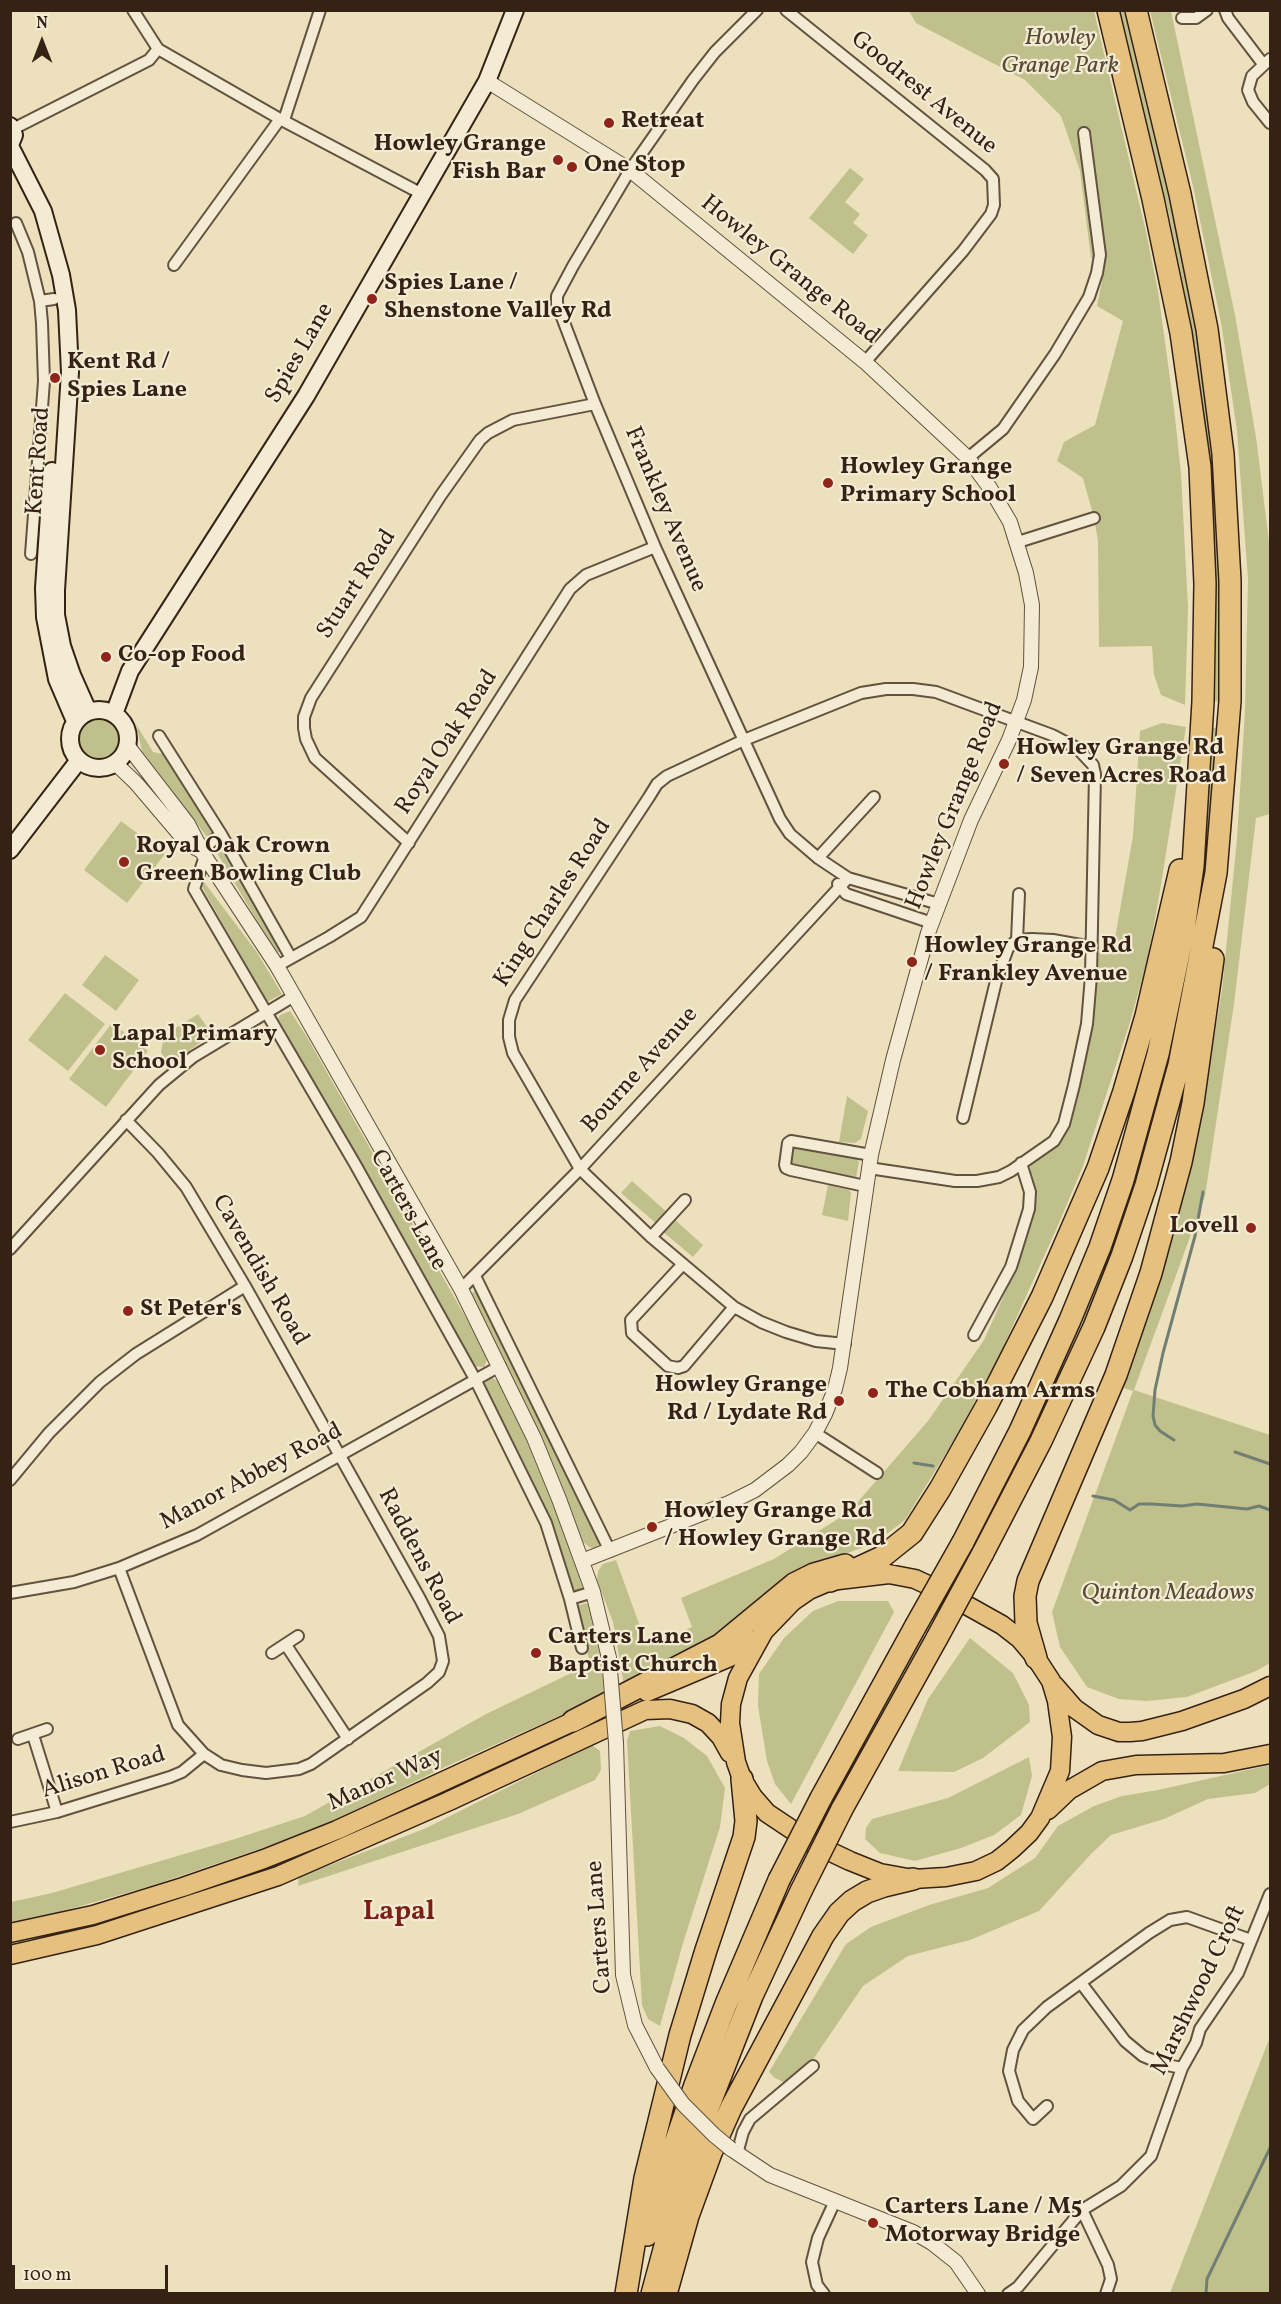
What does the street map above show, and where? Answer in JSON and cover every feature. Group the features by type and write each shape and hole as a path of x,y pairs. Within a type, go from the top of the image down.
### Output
{"highway":[{"path":"628,2294 695,2085 726,2004 779,1880 821,1798 963,1542 1020,1431 1100,1247 1123,1180 1158,1054 1184,929 1193,866 1199,790 1205,584 1200,467 1181,333 1153,199 1108,10"},
{"path":"1036,1658 1026,1623 1025,1596 1028,1581 1116,1375 1151,1273 1181,1162 1193,1103 1213,963 1216,873 1230,701 1230,581 1223,453 1207,329 1180,194 1136,10"},
{"path":"628,2294 645,2178 680,2035 744,1837 746,1821 730,1723 731,1704 738,1678 764,1631 793,1601 809,1590 873,1563 912,1533 986,1407 1042,1298 1098,1168 1146,1016 1199,790"},
{"path":"652,2294 680,2189 708,2108 752,1996 842,1809 983,1553 1041,1441 1094,1328 1146,1185 1179,1065 1216,873"},
{"path":"573,1721 720,1645 794,1584 814,1574 893,1548"},
{"path":"830,1581 889,1574 915,1579 943,1592 1002,1625 1036,1658 1051,1681 1074,1708 1098,1725 1119,1732 1142,1731 1182,1720 1244,1699 1270,1686"},
{"name":"Manor Way","path":"10,1933 93,1915 264,1859 357,1821 573,1721 730,1657 747,1647 764,1631"},
{"path":"1040,1818 1056,1784 1061,1757 1060,1715 1051,1681"},
{"name":"Manor Way","path":"10,1955 97,1935 278,1876 645,1710 670,1709 692,1714 708,1723 721,1737 753,1797 767,1813 812,1842 850,1862 880,1873 913,1879 946,1877 976,1871 997,1861 1012,1850 1040,1818"},
{"path":"1040,1818 1069,1791 1102,1771 1136,1765 1224,1763 1270,1754"},
{"path":"666,2294 688,2216 730,2108 823,1936 839,1913 852,1901 867,1892 913,1879"}],"main road":[{"name":"Spies Lane","path":"114,714 130,671 306,396 488,81 515,10"},
{"name":"Kent Road","path":"11,137 43,212 62,275 67,310 70,372 56,615 81,716"},
{"name":"Kent Road","path":"10,170 34,218 61,375 47,542 45,617 48,642 57,679 81,716"},
{"path":"104,710 114,714 126,728 127,745 115,763 96,768 79,760 69,741 70,731 81,716 104,710"},
{"path":"10,850 79,760"}],"street":[{"path":"133,10 158,49 422,194"},
{"path":"174,265 282,119 320,10"},
{"path":"630,170 715,52 757,10"},
{"name":"Goodrest Avenue","path":"786,10 985,170 993,179 994,204 991,214 963,251 865,362"},
{"path":"1182,18 1196,18 1207,10"},
{"path":"1226,10 1228,18 1267,62 1252,76 1248,90 1253,102 1270,123"},
{"path":"11,137 149,60 158,49"},
{"name":"Howley Grange Road","path":"488,81 630,170 865,362 968,458 1002,508 1018,542 1032,605 1033,647 1028,683 1016,722 971,820 932,923 893,1060 870,1161 845,1344 835,1389 815,1433 788,1465 755,1490 729,1503 582,1561"},
{"path":"968,458 1003,429 1055,354 1089,297 1100,255 1084,133"},
{"name":"Frankley Avenue","path":"630,170 557,296 557,304 595,404 655,547 780,819 790,834 830,868 848,878 939,904"},
{"name":"Kent Road","path":"16,223 47,300 44,381 31,554"},
{"name":"Stuart Road","path":"409,843 315,758 306,739 304,728 304,717 311,698 441,495 480,440 488,433 513,420 595,404"},
{"path":"1018,542 1094,518"},
{"name":"Royal Oak Road","path":"277,966 361,917 570,589 586,575 655,547"},
{"name":"King Charles Road","path":"845,1344 816,1341 760,1322 734,1307 651,1237 580,1169 513,1053 509,1029 513,1006 657,784 744,740 861,693 886,689 914,689 936,692 1052,735 1077,748 1093,765 1095,774 1092,947 1087,1024 1068,1113 1059,1134 1054,1141 999,1177 977,1181 955,1180 870,1161"},
{"path":"158,743 221,834 291,958"},
{"name":"Carters Lane","path":"127,745 188,824 202,853 277,966 460,1289 534,1438 593,1592 609,1658 616,1743 623,1975 635,2025 657,2068 683,2104 734,2152 770,2175 913,2232 932,2243 956,2262 978,2294"},
{"name":"Carters Lane","path":"115,763 136,783 187,843 202,853"},
{"path":"818,858 874,797"},
{"path":"202,853 221,834"},
{"name":"Carters Lane","path":"202,853 194,889 356,1164 475,1379 546,1523 570,1599 582,1648"},
{"name":"Frankley Avenue","path":"830,868 840,888"},
{"name":"Bourne Avenue","path":"460,1289 580,1169 848,878"},
{"path":"840,888 846,894 932,923"},
{"path":"1017,940 1019,894"},
{"path":"963,1118 1001,963 1008,948 1017,940 1053,940 1092,947"},
{"path":"10,1249 159,1085 193,1057 294,996"},
{"name":"Cavendish Road","path":"126,1120 158,1153 186,1187 245,1286 339,1455"},
{"path":"866,1186 786,1168 788,1143 791,1141 870,1161"},
{"path":"974,1335 1011,1266 1029,1209 1029,1192 1021,1163"},
{"path":"651,1237 685,1200"},
{"path":"683,1264 631,1320 632,1333 668,1366 678,1368 684,1366 734,1307"},
{"name":"Carters Lane","path":"475,1276 610,1551"},
{"path":"10,1480 49,1433 100,1382 136,1354 245,1286"},
{"name":"Manor Abbey Road","path":"10,1593 74,1582 119,1568 196,1535 500,1366"},
{"path":"815,1433 878,1473"},
{"name":"Raddens Road","path":"119,1568 178,1725 204,1754 221,1765 257,1772 299,1769 312,1764 427,1683 439,1672 443,1661 439,1636 339,1455"},
{"path":"570,1599 593,1592"},
{"path":"272,1653 298,1636"},
{"path":"286,1645 348,1739"},
{"path":"18,1739 46,1729"},
{"path":"33,1735 57,1812"},
{"name":"Alison Road","path":"10,1822 57,1812 170,1777 182,1772 204,1754"},
{"name":"Marshwood Croft","path":"1008,2294 1018,2287 1082,2210 1121,2186 1150,2156 1182,2068 1200,2029 1238,1973 1270,1894"},
{"path":"1047,2106 1034,2119 1018,2101 1009,2071 1013,2050 1023,2030 1047,2007 1170,1920 1187,1917 1251,1941"},
{"path":"1081,1983 1125,2041 1143,2056 1162,2064 1182,2068"},
{"path":"734,2152 750,2119 813,2066"},
{"path":"824,2294 817,2285 812,2262 818,2238 835,2201"},
{"path":"1082,2210 1108,2265 1111,2279 1106,2294"}],"green space":[{"name":"Howley Grange Park","path":"909,11 1094,11 1158,291 1174,408 1181,474 1188,608 1185,705 1161,695 1154,675 1152,646 1099,647 1098,541 1094,518 1083,478 1057,461 1064,442 1095,425 1123,321 1097,306 1107,255 1091,258 1080,171 1061,116 1025,80 916,23"},
{"path":"1120,11 1126,11 1184,257 1196,320 1214,452 1219,525 1220,702 1215,701 1216,593 1208,462 1190,319 1169,214"},
{"name":"Quinton Meadows","path":"1150,11 1171,11 1235,315 1256,437 1270,550 1270,814 1256,818 1234,1004 1205,1196 1134,1390 1270,1435 1270,1663 1256,1671 1187,1697 1147,1701 1119,1699 1087,1687 1060,1647 1052,1612 1133,1391 1121,1387 1203,1106 1222,990 1237,839 1245,711 1248,579 1237,431 1222,328 1193,186"},
{"path":"850,168 864,179 845,202 860,214 853,223 868,235 853,254 809,218"},
{"path":"99,715 115,722 122,738 115,754 99,761 83,754 76,738 83,722"},
{"path":"1162,723 1186,727 1148,957 1131,1019 1083,1166 1001,1352 959,1432 905,1520 888,1533 864,1547 823,1562 705,1644 624,1685 613,1622 597,1580 598,1571 603,1564 616,1560 647,1646 692,1627 681,1598 774,1559 849,1512 928,1421 984,1340 1014,1273 1025,1237 1033,1204 1030,1163 1062,1137 1086,1052 1097,955 1115,938 1133,836 1140,731"},
{"path":"136,724 153,752 163,754 217,832 207,837 142,751"},
{"path":"1213,728 1220,728 1200,905 1165,1083 1143,1160 1088,1316 1036,1432 975,1547 971,1545 1082,1317 1204,840"},
{"name":"Royal Oak Crown Green Bowling Club","path":"121,821 165,854 127,903 84,870"},
{"path":"220,844 284,951 276,953 214,848"},
{"path":"204,882 256,951 282,994 267,1002 201,885"},
{"path":"105,955 139,980 116,1011 82,985"},
{"path":"65,993 105,1024 68,1071 28,1040"},
{"path":"290,1011 307,1037 488,1357 484,1367 474,1366 296,1055 278,1019 280,1015"},
{"path":"198,1014 212,1034 168,1066 161,1052 163,1041 174,1029"},
{"path":"112,1023 148,1051 106,1107 69,1079"},
{"path":"847,1096 868,1111 861,1139 855,1143 839,1142"},
{"path":"796,1146 856,1156 859,1162 856,1178 792,1165 789,1161 792,1148"},
{"path":"632,1181 668,1213 658,1225 621,1193"},
{"path":"828,1185 849,1190 851,1193 848,1221 822,1215"},
{"path":"673,1218 703,1245 693,1257 662,1231"},
{"path":"477,1289 600,1541 598,1547 594,1549 581,1540 470,1295"},
{"path":"492,1378 500,1382 562,1526 583,1588 580,1592 571,1589 547,1516 483,1385 483,1381"},
{"path":"838,1601 888,1601 894,1612 791,1804 775,1784 767,1761 758,1706 759,1674 784,1638 813,1611"},
{"path":"586,1603 589,1606 601,1661 604,1696 445,1767 312,1831 151,1886 42,1917 11,1923 11,1902 52,1893 305,1816 486,1714 590,1664 577,1606"},
{"path":"921,1634 926,1637 834,1803 829,1800"},
{"path":"970,1638 1013,1673 1029,1705 1030,1722 983,1758 954,1772 898,1771 928,1699"},
{"path":"660,1726 684,1738 707,1756 725,1788 720,1827 683,1943 660,2026 648,2019 642,2005 627,1741 630,1731"},
{"path":"592,1745 600,1751 601,1770 595,1780 518,1814 298,1886 299,1877 424,1829"},
{"path":"1029,1757 1032,1776 1021,1815 994,1835 961,1848 915,1861 880,1853 865,1839 866,1828 872,1819 948,1798"},
{"path":"1270,1765 1270,1784 1255,1793 1208,1799 1164,1819 1111,1835 1039,1911 970,1940 908,1956 863,1986 814,2058 785,2083 769,2072 846,1944 871,1927 929,1905 988,1888 1035,1858 1058,1826 1094,1806 1122,1796"},
{"path":"1270,2037 1270,2293 1170,2293"}],"waterway":[{"path":"1174,1440 1155,1425 1153,1416 1155,1390 1195,1236 1203,1192"},
{"path":"1235,1452 1270,1464"},
{"path":"914,1463 933,1466"},
{"path":"1093,1496 1114,1500 1130,1510 1139,1504 1182,1506 1197,1504 1247,1509 1259,1506 1270,1510"},
{"path":"1206,2294 1207,2279 1270,2148"}],"place":[{"name":"Retreat","path":"609,123"},
{"name":"Howley Grange Fish Bar","path":"558,160"},
{"name":"One Stop","path":"572,167"},
{"name":"Spies Lane / Shenstone Valley Rd","path":"372,299"},
{"name":"Kent Rd / Spies Lane","path":"55,378"},
{"name":"Howley Grange Primary School","path":"828,483"},
{"name":"Co-op Food","path":"106,657"},
{"name":"Howley Grange Rd / Seven Acres Road","path":"1004,764"},
{"name":"Royal Oak Crown Green Bowling Club","path":"124,862"},
{"name":"Howley Grange Rd / Frankley Avenue","path":"912,962"},
{"name":"Lapal Primary School","path":"100,1050"},
{"name":"Lovell","path":"1251,1228"},
{"name":"St Peter's","path":"128,1311"},
{"name":"The Cobham Arms","path":"873,1393"},
{"name":"Howley Grange Rd / Lydate Rd","path":"839,1401"},
{"name":"Howley Grange Rd / Howley Grange Rd","path":"652,1527"},
{"name":"Carters Lane Baptist Church","path":"536,1653"},
{"name":"Carters Lane / M5 Motorway Bridge","path":"873,2223"}],"district":[{"name":"Lapal","path":"399,1914"}]}
